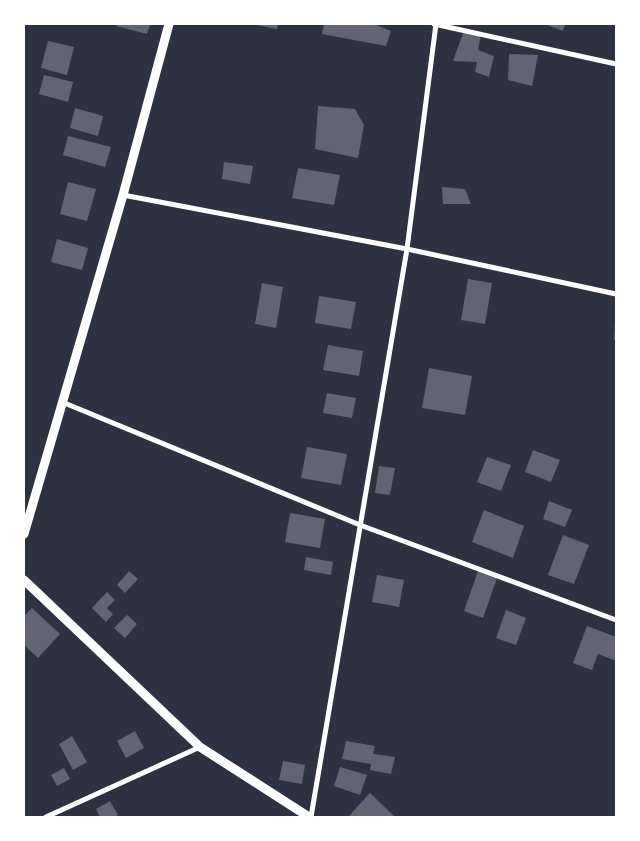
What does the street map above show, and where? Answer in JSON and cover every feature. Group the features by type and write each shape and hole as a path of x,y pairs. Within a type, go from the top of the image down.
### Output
{"street":[{"path":"24,534 123,195 169,24"},
{"path":"24,580 200,747 310,817 407,249 435,24 616,64"},
{"path":"123,195 407,249 616,294"},
{"path":"62,402 360,525 616,620"},
{"path":"46,817 200,747"}],"building":[{"path":"117,24 150,24 147,34 116,26"},
{"path":"251,24 278,24 277,29"},
{"path":"324,24 374,24 391,31 386,46 322,34"},
{"path":"544,24 565,24 563,31"},
{"path":"464,31 481,34 478,50 494,56 489,77 475,72 477,62 453,61"},
{"path":"48,41 74,47 67,75 41,68"},
{"path":"509,54 538,55 532,86 508,80"},
{"path":"44,75 73,82 68,102 39,94"},
{"path":"318,106 355,109 364,125 358,158 315,149"},
{"path":"75,108 103,116 98,136 70,128"},
{"path":"68,136 111,147 105,167 63,155"},
{"path":"224,162 253,166 250,184 222,179"},
{"path":"298,168 340,175 334,205 292,198"},
{"path":"68,182 96,189 87,221 60,214"},
{"path":"442,187 465,189 471,204 443,204"},
{"path":"57,239 88,248 82,270 51,262"},
{"path":"468,279 492,283 485,324 461,320"},
{"path":"262,283 283,287 276,328 255,324"},
{"path":"319,296 356,302 351,329 315,323"},
{"path":"616,321 616,341 614,340"},
{"path":"328,345 363,351 359,376 323,370"},
{"path":"429,368 472,376 465,415 422,408"},
{"path":"327,393 356,398 352,418 323,413"},
{"path":"307,447 347,454 341,485 301,478"},
{"path":"533,450 560,460 551,482 525,472"},
{"path":"487,457 511,465 501,491 477,482"},
{"path":"379,466 395,468 390,495 375,493"},
{"path":"549,501 572,510 565,527 543,519"},
{"path":"484,510 524,526 513,558 472,542"},
{"path":"290,513 325,519 320,548 285,542"},
{"path":"563,535 589,545 574,584 548,575"},
{"path":"306,557 333,562 331,575 304,570"},
{"path":"129,571 138,579 125,593 117,585"},
{"path":"478,571 497,578 483,618 464,611"},
{"path":"377,575 404,580 399,607 372,602"},
{"path":"107,592 115,600 107,608 113,614 106,622 92,608"},
{"path":"32,608 60,634 38,658 24,645 24,616"},
{"path":"506,610 526,618 516,645 496,638"},
{"path":"127,615 137,624 125,638 114,628"},
{"path":"587,626 616,637 616,661 598,654 592,670 573,663"},
{"path":"135,731 144,748 126,758 117,741"},
{"path":"72,736 87,762 73,770 59,744"},
{"path":"346,741 375,746 373,754 395,757 391,774 370,770 371,764 342,759"},
{"path":"283,761 305,765 302,784 279,780"},
{"path":"340,767 367,775 360,795 334,786"},
{"path":"64,768 70,779 57,786 51,775"},
{"path":"370,793 395,817 348,817"},
{"path":"110,801 118,815 114,817 100,817 96,809"}]}
